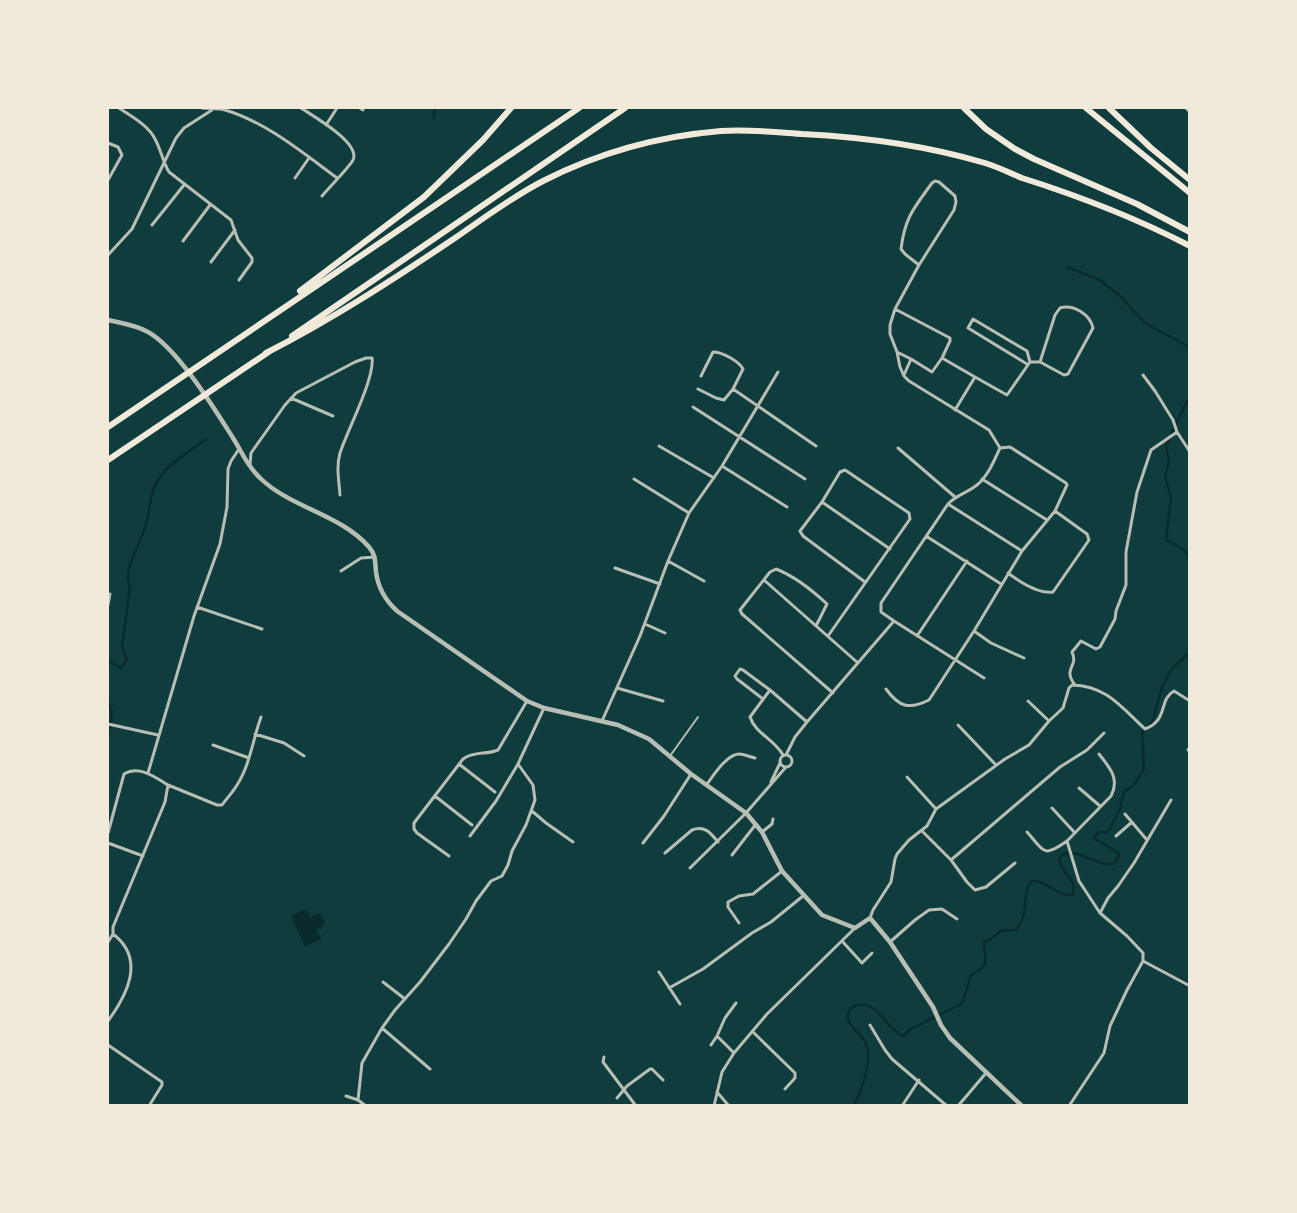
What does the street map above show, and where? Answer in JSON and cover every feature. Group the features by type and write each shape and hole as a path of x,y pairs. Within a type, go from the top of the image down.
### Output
{"highway":[{"path":"278,310 319,276 424,197 483,140 511,108"},
{"path":"108,427 168,384 579,108"},
{"path":"108,460 625,108"},
{"path":"964,108 986,129 1015,149 1165,217 1190,232"},
{"path":"1086,108 1190,193"},
{"path":"1110,108 1151,148 1190,180"},
{"path":"266,354 303,335 542,181 596,158 634,147 698,134 744,131 849,137 930,150 986,163 1020,177 1052,186 1121,212 1190,246"}],"street":[{"path":"120,108 140,122 151,133 156,140 164,164 169,172 231,220 238,240 252,258 252,262 239,280"},
{"path":"202,108 222,110 247,119 274,134 337,178"},
{"path":"301,108 347,141 354,154 353,159 322,196"},
{"path":"326,125 337,108"},
{"path":"1187,108 1190,111"},
{"path":"108,256 132,228 164,164 172,143 184,128 212,109"},
{"path":"108,143 120,149 122,155 108,180"},
{"path":"295,178 309,158"},
{"path":"920,265 901,249 904,231 909,215 935,181 939,182 955,196 954,210 920,265 896,309 890,325 890,334 904,376 989,430 1000,448"},
{"path":"152,226 184,185"},
{"path":"183,241 210,205"},
{"path":"211,262 235,229"},
{"path":"942,358 1007,394 1028,363 1027,351 973,319 968,328 1028,363 1040,362 1064,375 1068,374 1093,328 1092,323 1087,317 1072,307 1060,308 1055,315 1040,362"},
{"path":"896,309 950,338 942,358 932,372 897,352"},
{"path":"108,320 146,330 159,340 181,363 205,396 250,468 273,489 349,530 369,547 375,557 378,580 389,603 527,701 544,708 618,725 650,739 691,774 746,813 762,832 782,871 822,915 855,928"},
{"path":"698,389 723,400 733,389 742,371 742,366 719,352 713,352 701,376"},
{"path":"250,468 251,453 296,393 355,362 372,358 372,366 365,390 340,455 338,467 340,495"},
{"path":"904,376 911,359"},
{"path":"602,721 645,624 689,513 722,466 778,372"},
{"path":"1143,375 1173,420 1177,432 1190,452"},
{"path":"955,410 975,377"},
{"path":"733,389 816,446"},
{"path":"291,398 333,416"},
{"path":"693,407 805,479"},
{"path":"1075,685 1070,678 1069,672 1073,664 1074,657 1072,652 1081,641 1096,649 1100,647 1115,619 1116,611 1126,586 1128,536 1137,492 1151,450 1177,432"},
{"path":"659,446 714,478"},
{"path":"886,689 897,701 906,706 918,706 929,700 974,631 1022,551 1056,511 1067,485 1066,482 1010,447 1000,448"},
{"path":"898,448 954,497"},
{"path":"984,678 881,612 881,603 948,504 954,497 971,489 982,479 1000,448"},
{"path":"148,773 197,607 220,544 227,507 228,469 239,449"},
{"path":"722,466 787,507"},
{"path":"828,636 910,519 909,513 845,470 840,472 822,502 800,531 803,536 865,582"},
{"path":"634,479 689,513"},
{"path":"982,479 1047,520"},
{"path":"822,502 890,549"},
{"path":"948,504 1022,551"},
{"path":"1008,573 1016,579 1046,593 1053,592 1089,540 1087,534 1056,511"},
{"path":"926,536 1001,584"},
{"path":"341,571 361,558 375,557"},
{"path":"917,636 966,561"},
{"path":"668,562 704,581"},
{"path":"614,568 660,584"},
{"path":"816,626 827,604 784,572 776,569 770,572 740,610 742,614 833,693"},
{"path":"764,580 858,663"},
{"path":"108,605 110,594"},
{"path":"197,607 262,629"},
{"path":"768,787 780,763 780,758 785,755 795,737 894,621"},
{"path":"645,624 665,633"},
{"path":"974,631 996,646 1024,658"},
{"path":"763,699 737,679 736,676 740,670 743,670 770,690 807,722"},
{"path":"714,1106 722,1072 752,1032 767,1014 855,928 870,918 891,882 897,854 909,840 927,826 936,809 1029,745 1049,721 1063,708 1069,688 1072,685 1102,692 1114,698 1145,728 1152,726 1159,720 1170,693 1178,692 1190,701"},
{"path":"617,688 663,701"},
{"path":"690,868 746,813 786,767 789,766 792,760 751,721 750,716 770,690"},
{"path":"448,856 414,829 414,823 460,764 470,755 490,754 498,750 527,701"},
{"path":"1028,701 1049,721"},
{"path":"470,836 496,801 518,764 544,708"},
{"path":"108,833 124,774 134,771 148,773 168,785 217,805 222,805 237,786 249,758 261,717"},
{"path":"108,724 158,735"},
{"path":"958,725 996,766"},
{"path":"951,860 1060,767 1087,750 1104,733"},
{"path":"255,734 284,744 304,756"},
{"path":"213,745 249,758"},
{"path":"707,784 721,766 732,756 739,754 755,758"},
{"path":"1027,832 1042,850 1052,852 1067,841 1111,796 1116,784 1110,768 1099,754"},
{"path":"780,763 786,767"},
{"path":"460,764 495,792"},
{"path":"358,1100 362,1063 382,1028 449,944 491,881 502,876 508,865 512,851 526,825 535,800 533,785 518,764"},
{"path":"643,843 664,816 691,774"},
{"path":"907,777 936,809"},
{"path":"108,942 113,934 113,926 165,802 168,785"},
{"path":"1079,788 1100,806"},
{"path":"435,796 472,826"},
{"path":"1100,913 1108,898 1134,863 1171,800"},
{"path":"1052,808 1075,833"},
{"path":"532,811 573,842"},
{"path":"1125,814 1147,840"},
{"path":"762,832 772,824 773,820"},
{"path":"1116,836 1132,822"},
{"path":"732,855 756,824"},
{"path":"665,852 692,830 702,827 718,842"},
{"path":"922,831 951,860 967,882 978,890 986,887 1015,863"},
{"path":"1067,841 1079,881 1089,898 1100,913 1127,936 1143,953 1143,961 1110,1026 1104,1053 1069,1106"},
{"path":"108,843 143,856"},
{"path":"739,924 728,907 728,902 739,896 753,894 782,871"},
{"path":"669,988 703,969 752,933 771,922 803,896"},
{"path":"890,942 929,910 942,909 957,919"},
{"path":"870,918 890,942 933,1007 941,1025 950,1038 1022,1106"},
{"path":"108,924 113,926"},
{"path":"108,1021 125,993 132,967 127,951 120,940 113,934"},
{"path":"842,941 862,963 872,953"},
{"path":"1143,961 1190,986"},
{"path":"659,972 680,1004"},
{"path":"383,982 405,999"},
{"path":"711,1045 725,1018 736,1003"},
{"path":"870,1026 892,1059 947,1106"},
{"path":"382,1028 430,1069"},
{"path":"752,1032 795,1073 795,1078 785,1089"},
{"path":"717,1036 734,1054"},
{"path":"108,1045 162,1082 149,1106"},
{"path":"604,1056 603,1062 636,1106"},
{"path":"617,1098 650,1069 663,1080"},
{"path":"958,1106 987,1072"},
{"path":"902,1106 918,1080"},
{"path":"717,1092 729,1106"},
{"path":"346,1096 358,1100 366,1106"}],"lane":[{"path":"670,756 698,717"}],"water":[{"path":"306,908 311,919 313,915 321,915 325,923 321,929 316,929 321,939 305,947 291,916"}],"waterway":[{"path":"434,118 435,108"},
{"path":"1067,267 1100,280 1122,298 1145,323 1190,349"},
{"path":"1190,390 1189,398 1166,447 1169,461 1165,477 1171,497 1166,540 1183,549 1190,558"},
{"path":"108,666 109,661 121,668 127,659 122,647 130,587 128,573 143,535 154,487 167,469 206,439"},
{"path":"853,1106 860,1091 868,1064 867,1047 864,1040 852,1027 848,1019 849,1011 854,1006 865,1005 874,1009 894,1030 903,1036 911,1029 961,1004 971,975 984,965 984,942 990,940 1000,931 1016,930 1020,924 1023,918 1029,884 1033,881 1043,883 1061,893 1072,895 1074,885 1060,865 1059,860 1062,855 1076,854 1102,863 1115,863 1119,853 1093,838 1099,832 1108,832 1120,809 1124,792 1134,785 1144,769 1142,732 1152,723 1162,687 1171,670 1190,652"},
{"path":"108,702 112,712 108,734"}]}
